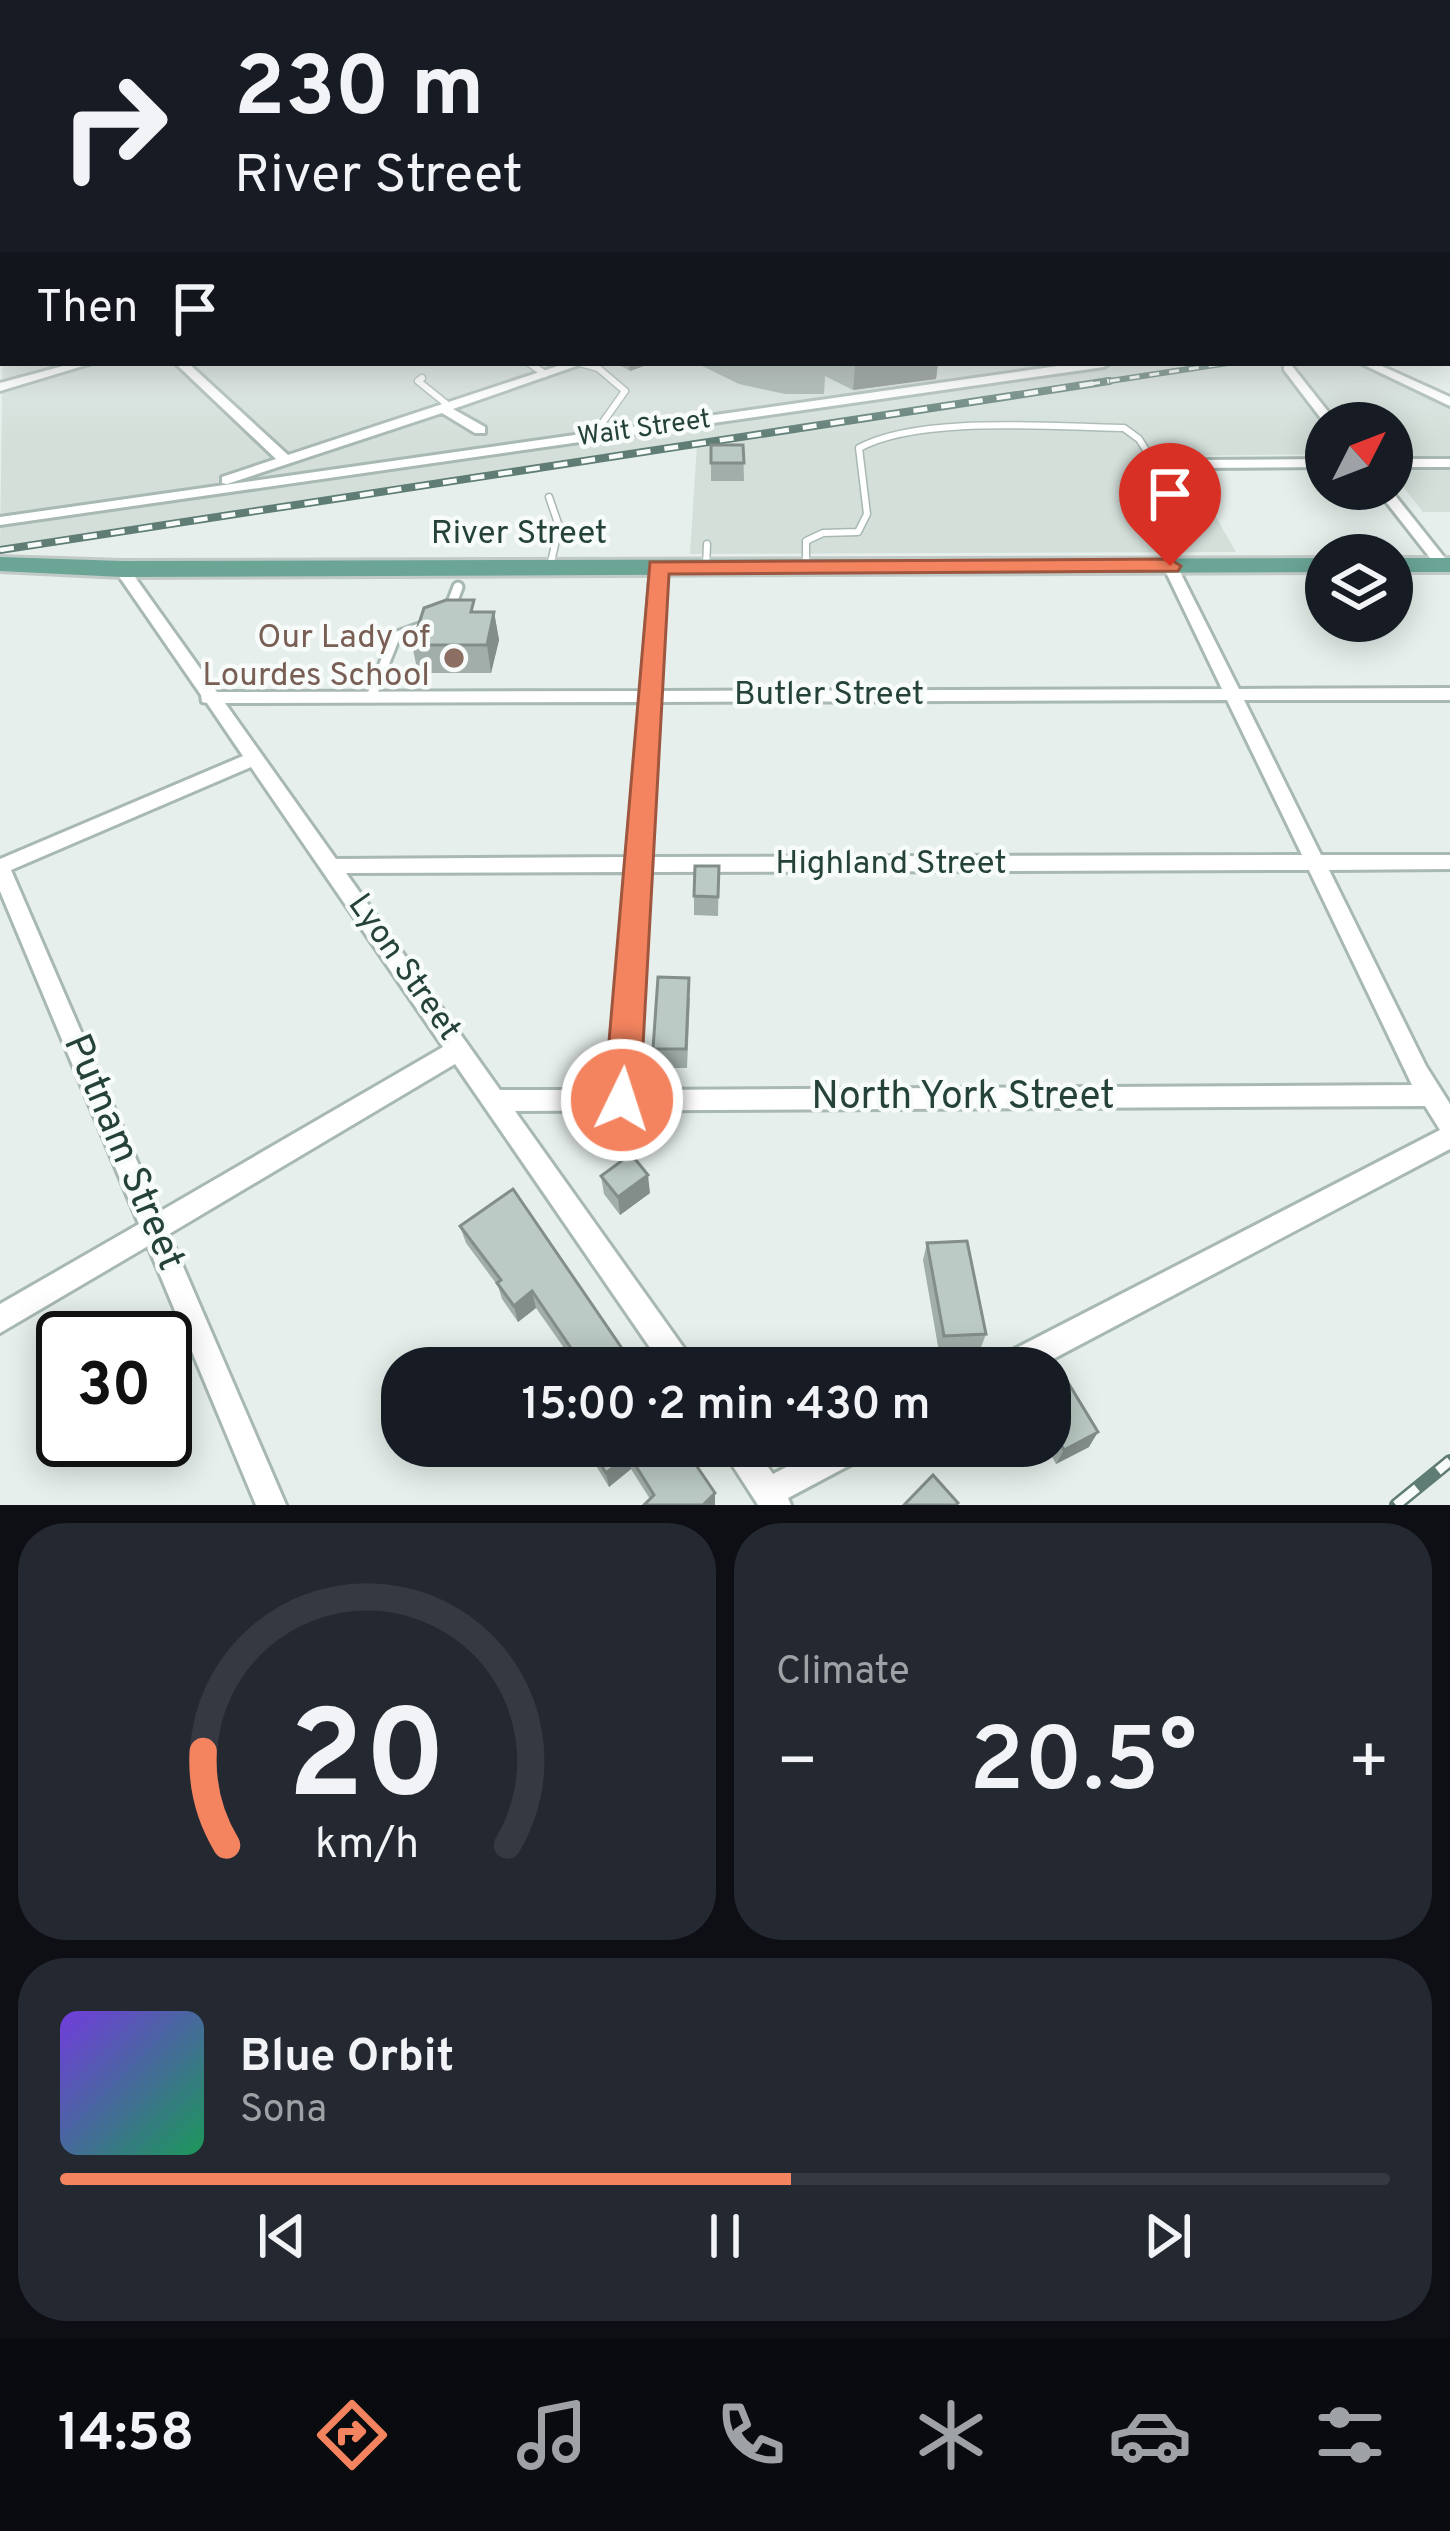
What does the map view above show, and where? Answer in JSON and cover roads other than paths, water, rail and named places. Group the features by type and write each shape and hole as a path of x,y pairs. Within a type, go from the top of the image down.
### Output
{"main road":[{"name":"River Street","path":"0,564 122,569 658,567 707,556 806,567 1305,566"},
{"path":"1413,565 1446,565"}],"street":[{"path":"0,387 76,366"},
{"path":"184,366 286,461"},
{"path":"0,521 183,495 570,366"},
{"name":"Wait Street","path":"183,495 1083,366"},
{"path":"1372,366 1450,402"},
{"path":"1288,368 1315,402"},
{"path":"833,390 850,400"},
{"path":"446,407 480,430"},
{"path":"1196,464 1305,464"},
{"path":"1413,464 1450,464"},
{"path":"1400,510 1446,565"},
{"path":"1170,566 1430,1095 1450,1125"},
{"path":"622,1100 658,567"},
{"name":"Lyon Street","path":"122,569 666,1347"},
{"name":"Butler Street","path":"208,698 1450,694"},
{"path":"0,867 255,758"},
{"name":"Highland Street","path":"332,866 1450,862"},
{"name":"Putnam Street","path":"0,867 272,1505"},
{"path":"0,1319 460,1049"},
{"name":"North York Street","path":"495,1101 1430,1095"},
{"path":"1047,1347 1450,1137"},
{"path":"750,1467 772,1499 823,1467"}],"lane":[{"path":"533,366 545,374"},
{"path":"590,366 625,391 593,436"},
{"path":"422,378 418,381 446,407"},
{"path":"806,567 806,541 823,533 858,532 867,514 859,448 877,436 945,430 1124,428 1139,439 1153,460 1196,464"},
{"path":"549,497 559,526 550,568"},
{"path":"371,697 395,637 446,620 458,587"}],"railway":[{"path":"1090,384 1208,366"},
{"path":"0,550 1109,381"},
{"path":"1396,1505 1450,1461"}],"place":[{"name":"Our Lady of Lourdes School","path":"454,658"}]}
